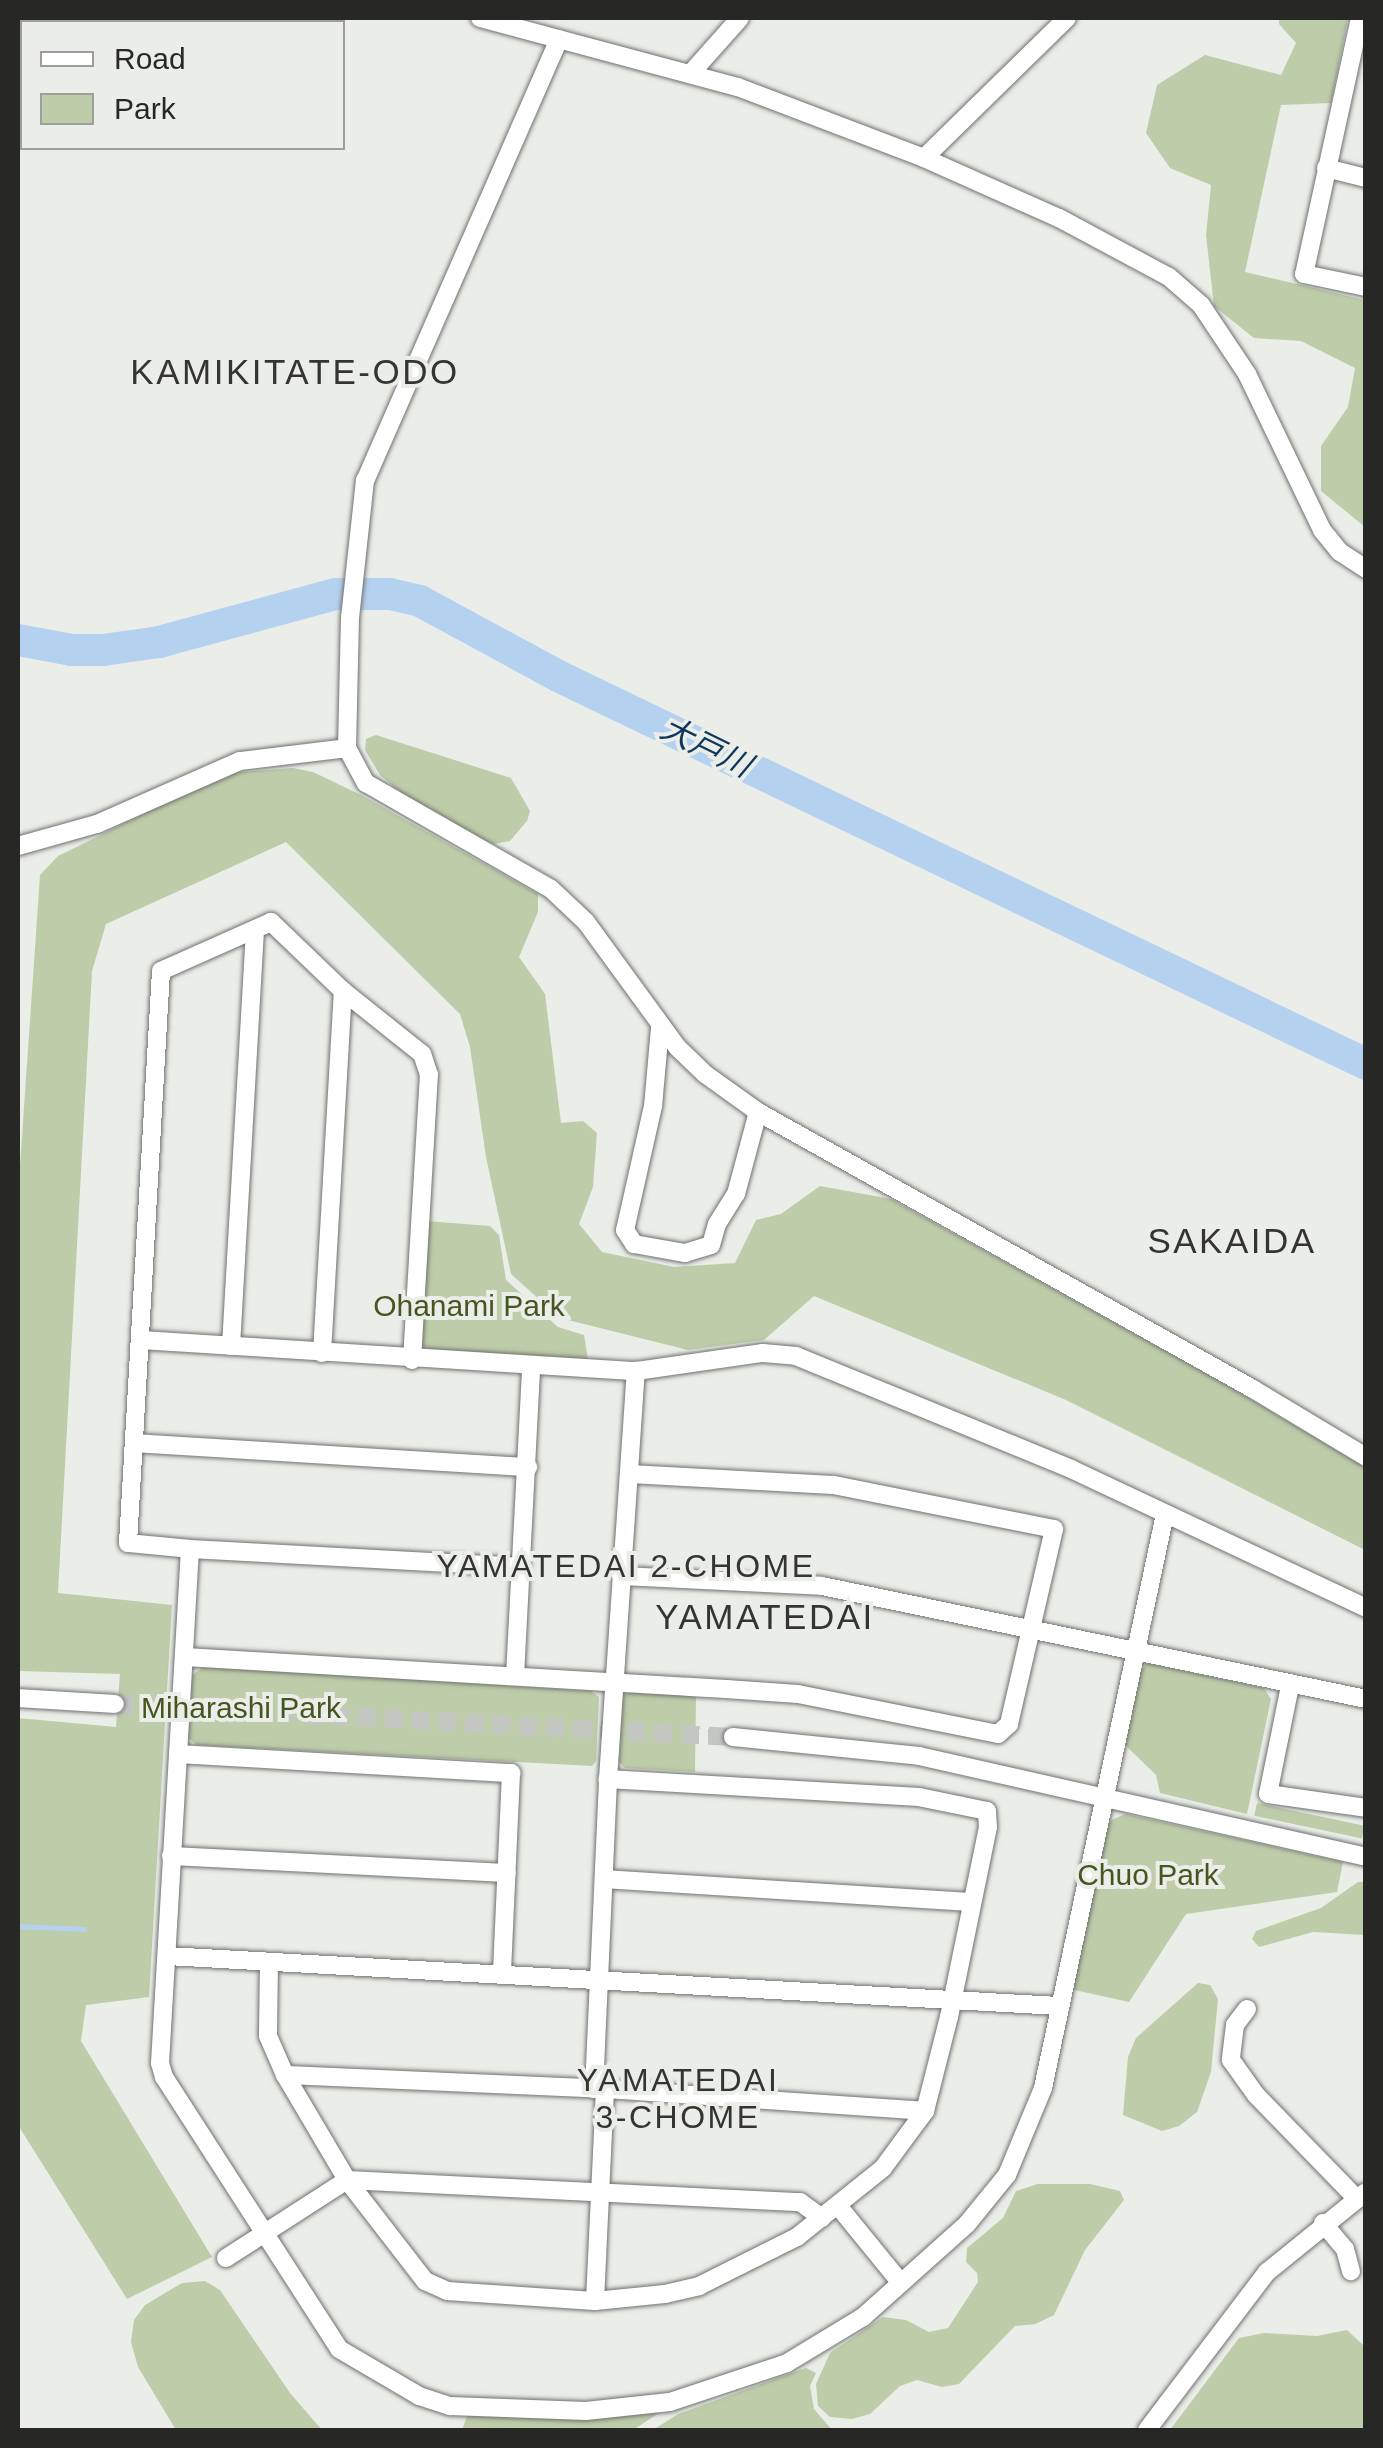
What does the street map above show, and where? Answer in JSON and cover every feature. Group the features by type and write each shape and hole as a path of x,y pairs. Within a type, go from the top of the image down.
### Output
{"street":[{"path":"480,18 692,72 924,158 1130,254 1169,277 1200,305 1247,374 1322,530 1340,552 1366,568"},
{"path":"692,72 740,18"},
{"path":"924,158 1067,18"},
{"path":"1360,18 1357,67 1326,168 1304,274 1366,287"},
{"path":"559,40 365,480 350,617 347,748 366,783 551,889 586,922 660,1028 704,1074 758,1112 1253,1389 1366,1458"},
{"path":"1326,168 1366,178"},
{"path":"18,846 97,824 161,792 240,761 347,748"},
{"path":"412,1360 429,1075 422,1054 343,991 271,922 161,971 128,1543 520,1567"},
{"path":"231,1346 254,932"},
{"path":"322,1353 343,991"},
{"path":"660,1028 653,1106 625,1230 634,1244 685,1253 711,1246 717,1224 736,1194 758,1112"},
{"path":"141,1340 412,1360 636,1371 763,1354 796,1356 1071,1470 1366,1608"},
{"path":"514,1676 531,1366"},
{"path":"595,2301 600,2192 598,1981 636,1371"},
{"path":"134,1444 528,1467"},
{"path":"185,1657 798,1694 998,1734 1008,1724 1054,1530 833,1485 629,1474"},
{"path":"190,1548 160,2063 164,2077 339,2348 419,2396 450,2406 586,2411 700,2394 787,2364 862,2317 902,2283 966,2224 1007,2175 1043,2088 1165,1514"},
{"path":"621,1576 822,1586 1366,1699"},
{"path":"1290,1686 1268,1794 1366,1808"},
{"path":"18,1698 115,1704"},
{"path":"733,1737 901,1754 1366,1857"},
{"path":"178,1754 511,1773 502,1974"},
{"path":"269,1962 268,2036 285,2075 347,2180 425,2281 447,2291 595,2301 699,2286 797,2237 883,2168 925,2111 952,2002 969,1902 988,1827 987,1811 919,1797 608,1779"},
{"path":"171,1856 506,1873"},
{"path":"604,1879 969,1902"},
{"path":"166,1956 1058,2006"},
{"path":"1146,2430 1267,2272 1361,2195 1256,2095 1231,2060 1234,2025 1247,2009"},
{"path":"285,2075 599,2089 925,2111"},
{"path":"226,2258 347,2180 800,2202 822,2218"},
{"path":"839,2207 902,2283"},
{"path":"1323,2223 1345,2248 1351,2271"}],"green space":[{"path":"1279,18 1348,18 1331,103 1281,105 1245,272 1365,300 1365,527 1321,491 1321,446 1348,407 1355,368 1301,341 1254,338 1214,306 1206,235 1211,185 1170,168 1146,133 1157,85 1205,55 1281,75 1296,43 1279,24"},
{"path":"376,735 511,778 530,811 527,821 510,841 494,844 476,839 412,802 380,775 365,750 366,739"},
{"path":"293,768 313,772 361,795 538,894 538,912 519,957 545,994 561,1123 583,1121 597,1133 593,1187 579,1224 602,1252 674,1267 735,1263 756,1220 781,1214 820,1186 891,1199 1220,1381 1365,1467 1365,1550 1066,1400 814,1296 764,1340 688,1350 560,1318 511,1274 486,1157 470,1047 460,1014 286,842 106,924 92,971 58,1593 172,1605 149,1997 86,2005 81,2041 212,2257 127,2299 18,2125 18,1718 116,1727 120,1674 18,1671 18,1195 40,875 58,856 227,773"},
{"name":"Ohanami Park","path":"427,1221 490,1226 499,1235 506,1280 558,1327 584,1335 588,1359 422,1351"},
{"path":"1147,1663 1264,1688 1271,1699 1247,1814 1160,1793 1156,1775 1122,1742 1138,1675"},
{"name":"Miharashi Park","path":"204,1666 591,1691 599,1697 596,1761 592,1766 197,1745 188,1738 190,1677"},
{"path":"631,1691 696,1695 695,1772 625,1768 619,1762 622,1696"},
{"path":"1257,1803 1365,1826 1362,1839 1254,1816"},
{"name":"Chuo Park","path":"1125,1814 1343,1862 1337,1892 1186,1914 1129,2002 1070,1989 1103,1824"},
{"path":"1358,1882 1365,1882 1365,1935 1313,1932 1259,1947 1252,1939 1256,1931 1321,1908"},
{"path":"1198,1983 1210,1985 1218,1999 1211,2072 1197,2112 1179,2126 1162,2131 1123,2115 1128,2057 1136,2038"},
{"path":"1038,2184 1090,2184 1120,2191 1124,2200 1085,2250 1054,2315 1035,2324 1015,2326 959,2384 942,2387 917,2380 900,2386 870,2414 852,2419 830,2417 818,2406 816,2384 830,2353 883,2317 906,2320 929,2332 948,2328 978,2282 977,2273 966,2262 967,2248 1003,2218 1016,2191"},
{"path":"205,2281 220,2290 290,2393 322,2430 176,2430 138,2367 131,2342 134,2320 145,2305 182,2283"},
{"path":"1347,2330 1365,2347 1365,2430 1170,2430 1239,2338 1264,2333 1317,2336"},
{"path":"806,2368 816,2373 810,2386 814,2409 832,2430 653,2430 678,2414"},
{"path":"659,2413 633,2430 462,2430 468,2414"}],"waterway":[{"name":"大戸川","path":"18,640 72,650 103,650 159,642 336,594 390,594 420,601 558,676 1366,1064"},
{"path":"18,1926 84,1929"}],"tunnel":[{"path":"115,1704 733,1737"}],"district":[{"name":"KAMIKITATE-ODO","path":"295,372"},
{"name":"SAKAIDA","path":"1232,1241"},
{"name":"YAMATEDAI 2-CHOME","path":"626,1566"},
{"name":"YAMATEDAI","path":"765,1617"},
{"name":"YAMATEDAI 3-CHOME","path":"678,2100"}]}
